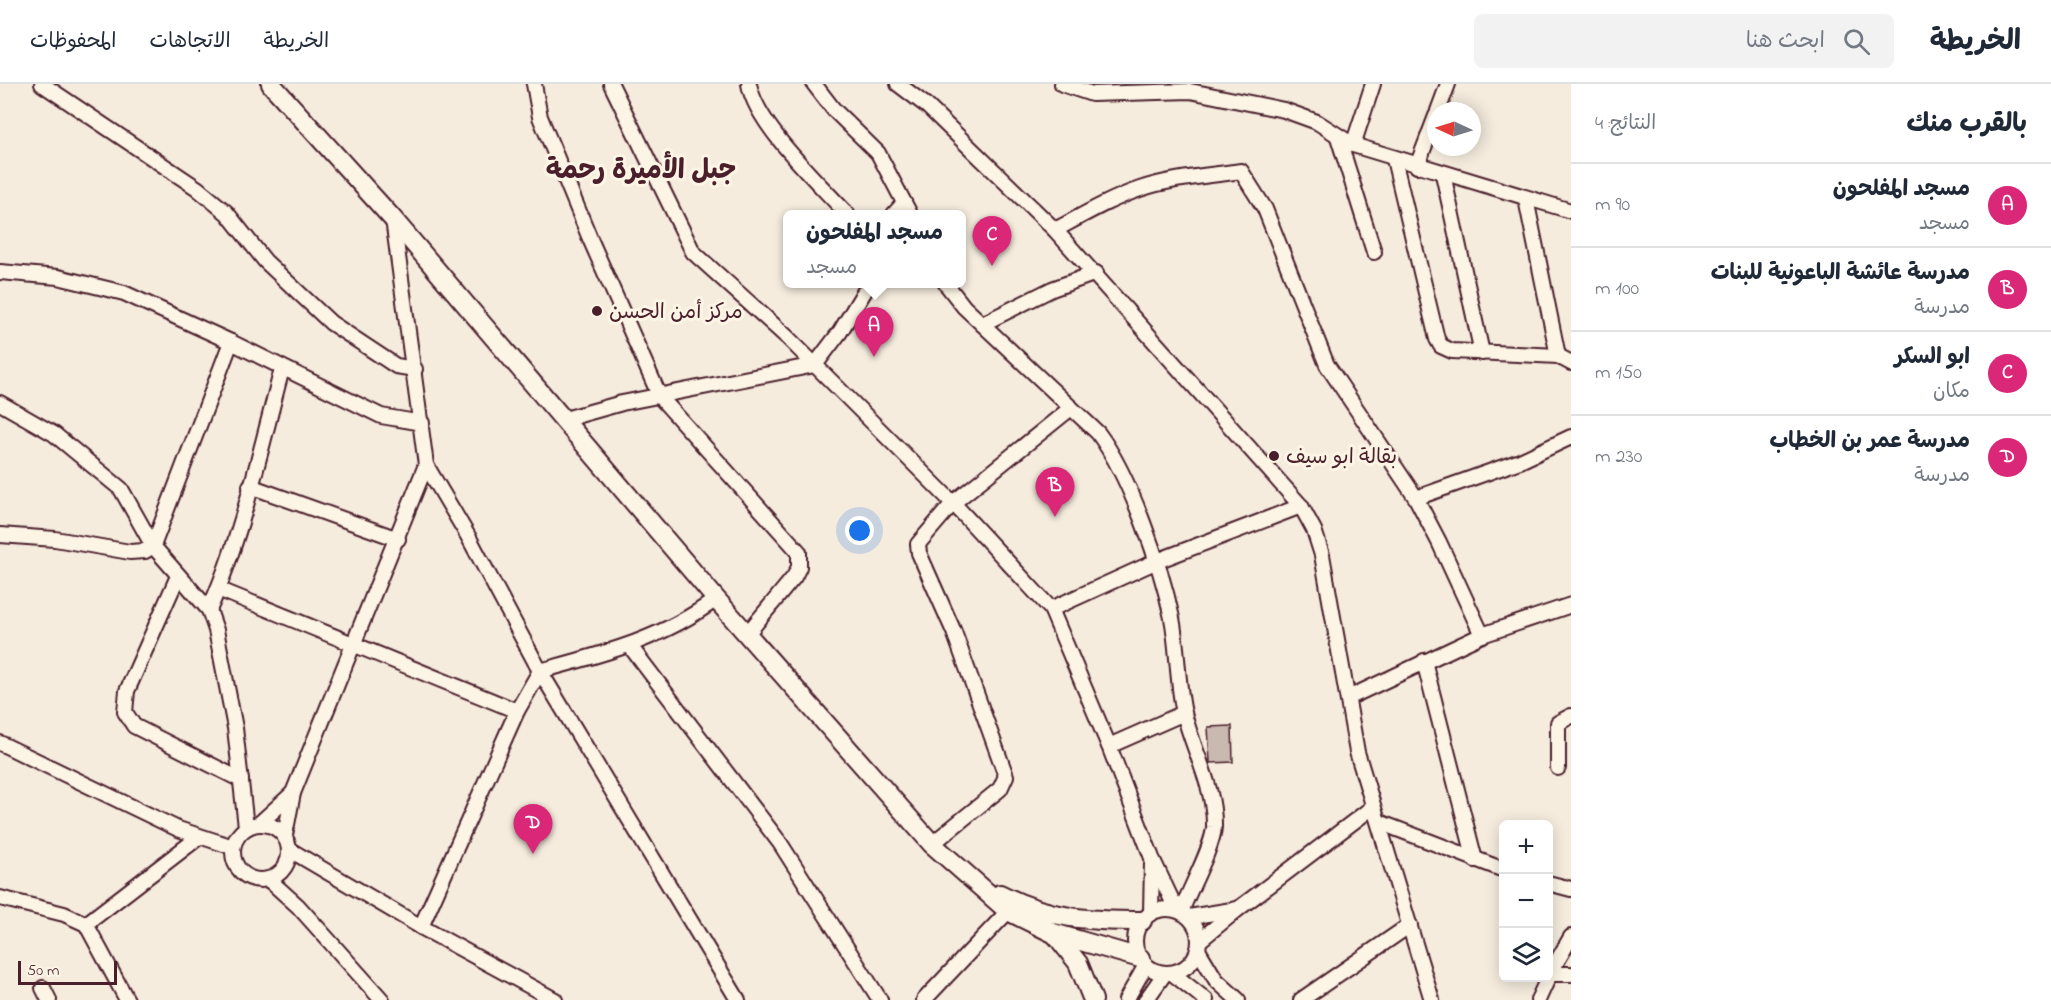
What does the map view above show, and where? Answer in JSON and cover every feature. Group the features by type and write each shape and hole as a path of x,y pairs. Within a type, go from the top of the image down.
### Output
{"street":[{"path":"42,84 197,188 227,213 265,261 331,323 396,366 414,369"},
{"path":"271,84 393,219 566,419 716,599 932,844 980,884 1053,933 1143,962 1168,973 1206,1000"},
{"path":"534,84 540,117 591,241 660,397 799,552 799,567 794,577 747,634"},
{"path":"611,84 693,252 815,365 953,503 1051,609 1109,746 1152,858 1182,912 1198,932 1199,946 1216,980 1238,1000"},
{"path":"748,84 754,101 766,121 844,210"},
{"path":"814,84 834,110 878,153 907,209"},
{"path":"898,84 927,106 1055,230 1096,273 1301,506 1314,530 1322,555 1357,752 1432,1000"},
{"path":"1062,84 1092,94 1190,91 1298,113 1353,145 1571,211"},
{"path":"1353,145 1373,84"},
{"path":"1441,102 1448,84"},
{"path":"1338,137 1374,252"},
{"path":"1417,165 1427,139"},
{"path":"1394,159 1437,339 1441,346 1452,351 1558,356 1571,363"},
{"path":"1055,230 1119,197 1142,188 1172,181 1241,171 1265,209 1327,364 1416,498 1482,635"},
{"path":"1443,174 1482,353"},
{"path":"1526,199 1558,356"},
{"path":"393,219 426,465 468,536 540,670 738,1000"},
{"path":"0,272 58,277 105,287 231,342 381,416 422,423"},
{"path":"982,324 1052,289 1096,273"},
{"path":"566,419 622,403 815,365 840,332 866,288"},
{"path":"949,288 964,307 1098,434 1113,456 1157,561 1172,619 1184,712 1206,781 1214,829 1207,853 1182,912"},
{"path":"1,536 55,539 130,552 145,551 153,546 231,342"},
{"path":"208,610 218,589 250,486 282,369"},
{"path":"0,403 54,434 121,489 153,546 208,610 216,630 224,671 246,827"},
{"path":"932,844 1000,789 1006,781 954,632 918,549 919,541 953,503 1071,408"},
{"path":"1416,498 1520,460 1571,437"},
{"path":"293,793 260,823 246,827 238,835 233,847 233,858 238,868 246,876 256,880 268,879 276,877 283,870 290,850 285,835 293,793 399,539 426,465"},
{"path":"250,486 399,539"},
{"path":"1051,609 1157,561 1301,506"},
{"path":"178,576 128,691 125,712 128,721 134,726 241,780"},
{"path":"218,589 517,711"},
{"path":"422,927 517,711 540,670 630,646 685,621 716,599"},
{"path":"1348,698 1482,635 1571,605"},
{"path":"630,646 780,843 880,1000"},
{"path":"1424,661 1475,860"},
{"path":"1109,746 1184,712"},
{"path":"1558,768 1558,723 1571,716"},
{"path":"0,743 124,804 199,837 233,847"},
{"path":"1146,1000 1168,973 1188,965 1199,946 1238,909 1372,807"},
{"path":"1378,822 1499,869"},
{"path":"260,823 274,826 285,835"},
{"path":"86,924 199,837"},
{"path":"290,850 422,927 555,1000"},
{"path":"1126,1000 1143,962 1135,939 1146,917 1152,858"},
{"path":"283,870 298,906"},
{"path":"268,879 298,906 382,1000"},
{"path":"1553,884 1571,889"},
{"path":"0,898 64,914 86,924 127,1000"},
{"path":"1012,907 1060,917 1103,921 1146,917 1167,908 1182,912 1238,909"},
{"path":"924,1000 1012,907"},
{"path":"1301,1000 1410,925"},
{"path":"1053,933 1078,963 1093,1000"},
{"path":"1553,969 1571,937"},
{"path":"1553,976 1571,974"},
{"path":"1538,1000 1546,982"}],"building":[{"path":"1232,726 1233,762 1210,763 1208,727"}],"place":[{"name":"ابو السكر","path":"992,266"},
{"name":"مركز أمن الحسن","path":"597,311"},
{"name":"مسجد المفلحون","path":"874,357"},
{"name":"بقالة ابو سيف","path":"1274,456"},
{"name":"مدرسة عائشة الباعونية للبنات","path":"1055,517"},
{"name":"مدرسة عمر بن الخطاب","path":"533,854"}],"district":[{"name":"جبل الأميرة رحمة","path":"641,169"}]}
